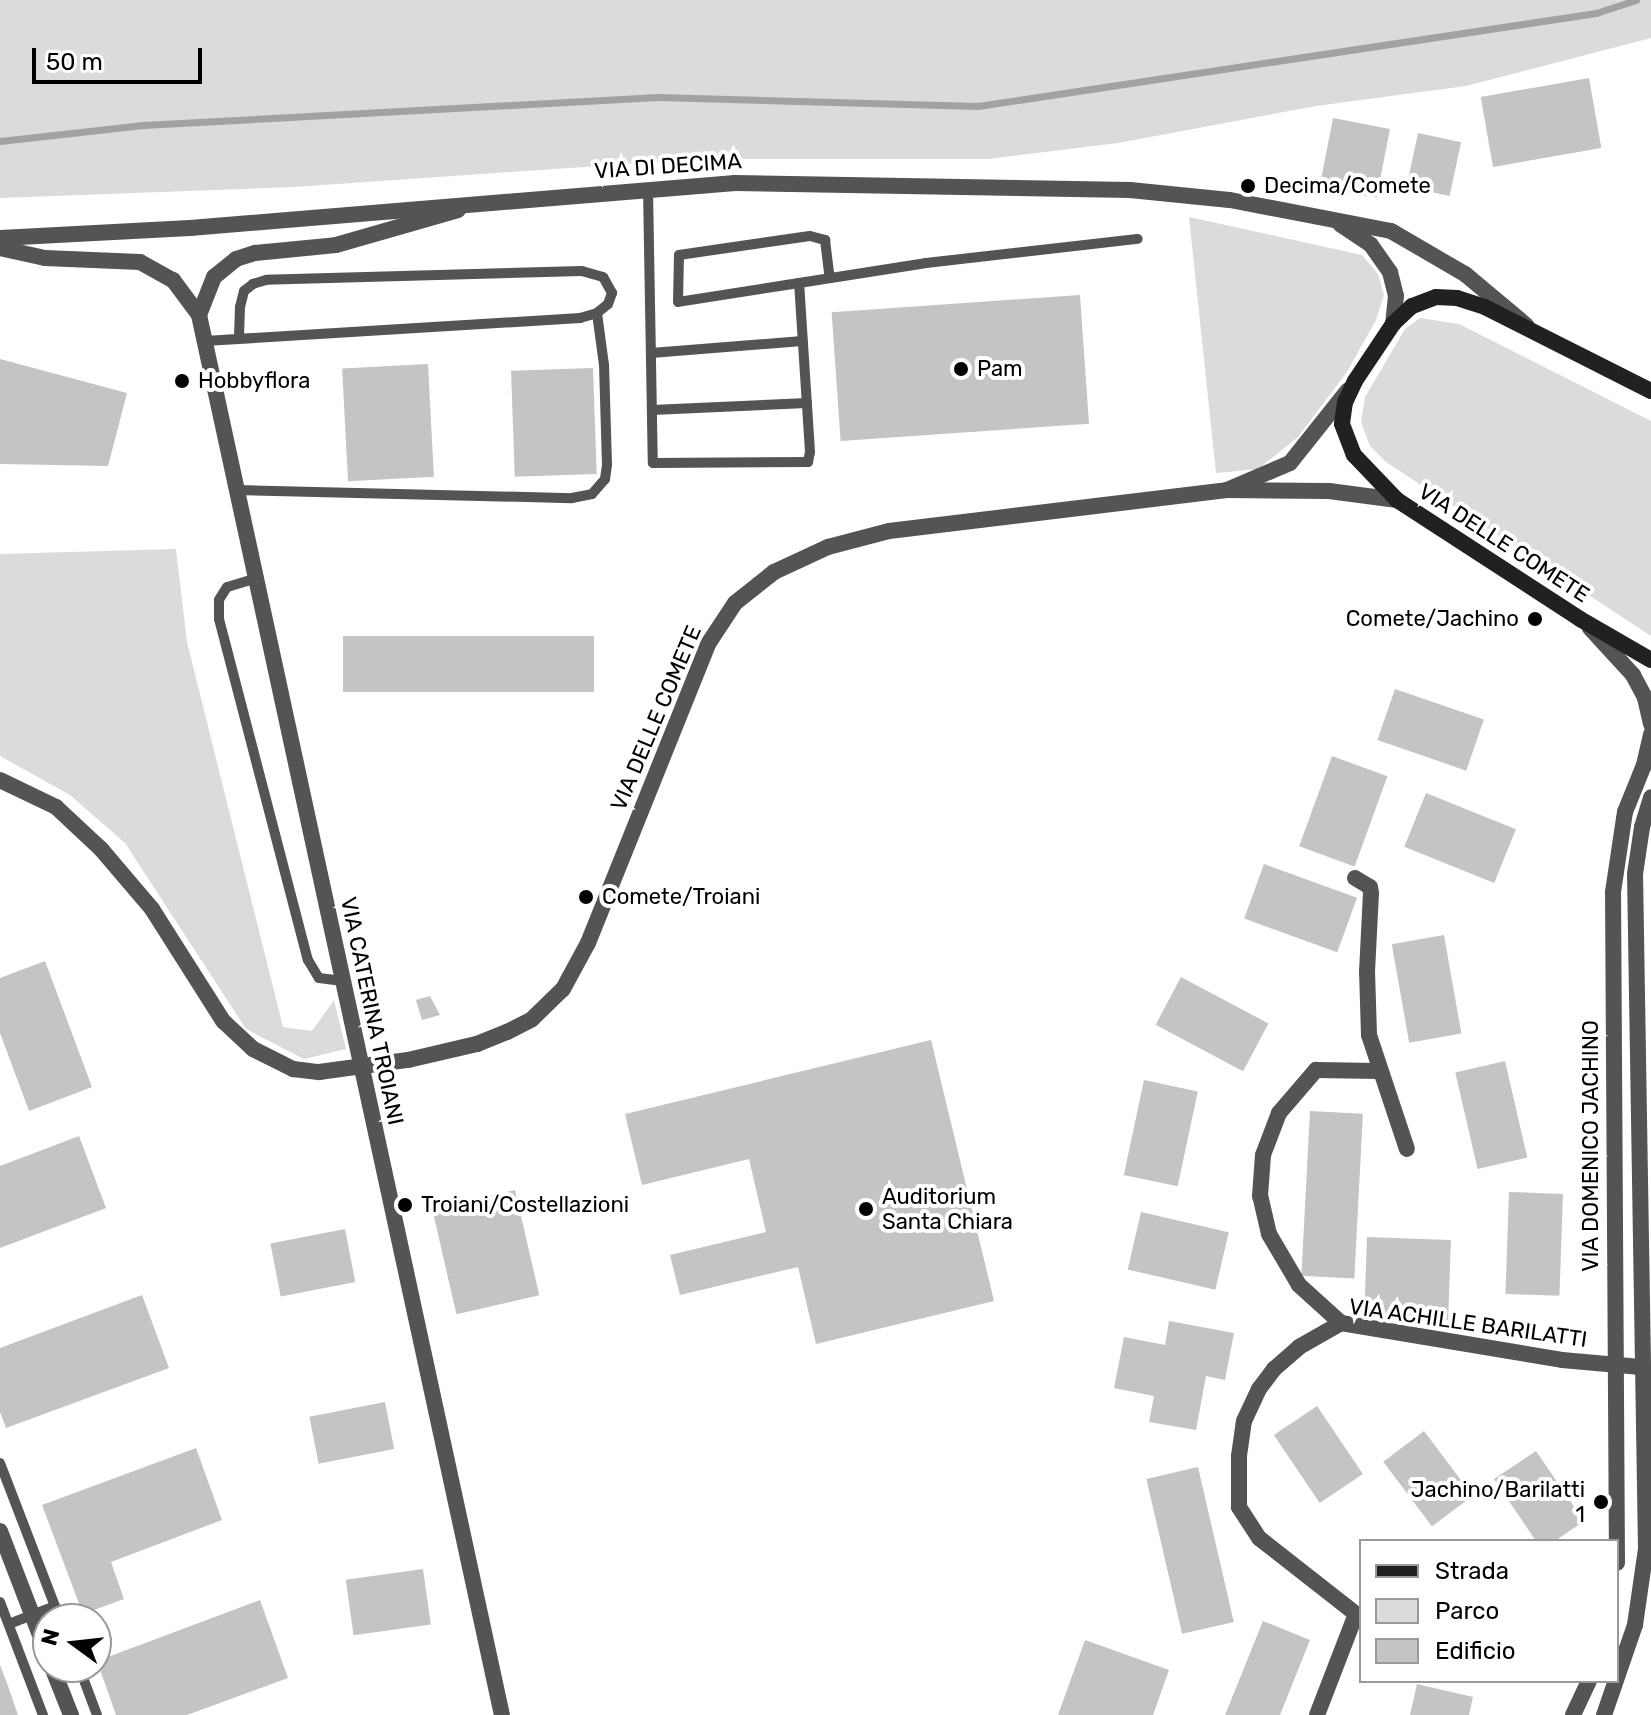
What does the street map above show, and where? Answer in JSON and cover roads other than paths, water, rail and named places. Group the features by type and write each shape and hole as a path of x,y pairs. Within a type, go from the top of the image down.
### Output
{"main road":[{"name":"VIA DI DECIMA","path":"1393,324 1417,303 1444,297 1470,301 1651,391"},
{"path":"1393,324 1355,381 1343,410 1347,443 1360,463 1397,500"},
{"name":"VIA DELLE COMETE","path":"1397,500 1580,619 1651,660"}],"street":[{"name":"VIA DI DECIMA","path":"0,238 190,228 648,189 797,182 1130,190 1230,200 1338,223 1378,227 1424,247 1476,282 1530,329"},
{"path":"199,315 214,277 236,259 255,253 336,245 474,206"},
{"name":"VIA DI DECIMA","path":"1338,223 1371,245 1390,272 1396,296 1393,324"},
{"name":"VIA CATERINA TROIANI","path":"0,248 45,258 140,262 173,280 199,315 364,1069 448,1477 502,1715"},
{"name":"VIA DELLE COMETE","path":"1227,490 1290,463 1355,381"},
{"name":"VIA DELLE COMETE","path":"0,780 56,807 101,849 152,909 216,1011 253,1049 298,1070 330,1072 364,1069 477,1044 532,1019 554,1000 588,943 708,644 735,603 774,572 828,547 889,531 1227,490 1329,491 1397,500"},
{"path":"1580,619 1633,675 1645,698 1651,724"},
{"name":"VIA DOMENICO JACHINO","path":"1617,1539 1614,883 1625,812 1644,765 1651,734"},
{"name":"VIA DOMENICO JACHINO","path":"1619,1675 1640,1598 1649,1493 1641,1367 1635,874 1642,827 1651,797"},
{"path":"1355,878 1370,887 1371,893 1367,1019 1379,1071 1407,1149"},
{"path":"1341,1323 1299,1285 1269,1234 1260,1196 1263,1155 1279,1113 1316,1070 1379,1071"},
{"name":"VIA ACHILLE BARILATTI","path":"1317,1715 1358,1611 1255,1534 1241,1513 1238,1497 1244,1421 1259,1389 1291,1352 1341,1323 1562,1360 1641,1367"},
{"path":"1617,1512 1649,1493"},
{"path":"0,1531 32,1615"},
{"path":"58,1683 71,1715"},
{"path":"1573,1715 1588,1683"},
{"name":"VIA DOMENICO JACHINO","path":"1604,1715 1616,1683"}],"lane":[{"path":"648,189 653,463 808,462 810,452 799,283"},
{"path":"830,278 825,240 810,236 679,255 678,302 830,278 1138,239"},
{"path":"205,341 580,318 597,313 611,299 611,287 603,277 590,272 258,281 244,291 239,337"},
{"path":"237,490 572,498 592,494 607,472 604,365 597,313"},
{"path":"651,353 803,341"},
{"path":"652,410 807,403"},
{"path":"257,578 227,587 219,600 219,619 308,960 319,978 343,981"},
{"path":"0,1463 54,1603"},
{"path":"0,1602 43,1715"},
{"path":"9,1624 32,1615"},
{"path":"85,1683 97,1715"}],"waterway":[{"path":"0,141 143,125 658,97 978,106 1596,13 1636,0"}],"place":[{"name":"Decima/Comete","path":"1248,186"},
{"name":"Pam","path":"961,369"},
{"name":"Hobbyflora","path":"182,381"},
{"name":"Comete/Jachino","path":"1535,619"},
{"name":"Comete/Troiani","path":"586,897"},
{"name":"Troiani/Costellazioni","path":"405,1205"},
{"name":"Auditorium Santa Chiara","path":"866,1209"},
{"name":"Jachino/Barilatti 1","path":"1601,1502"}]}
